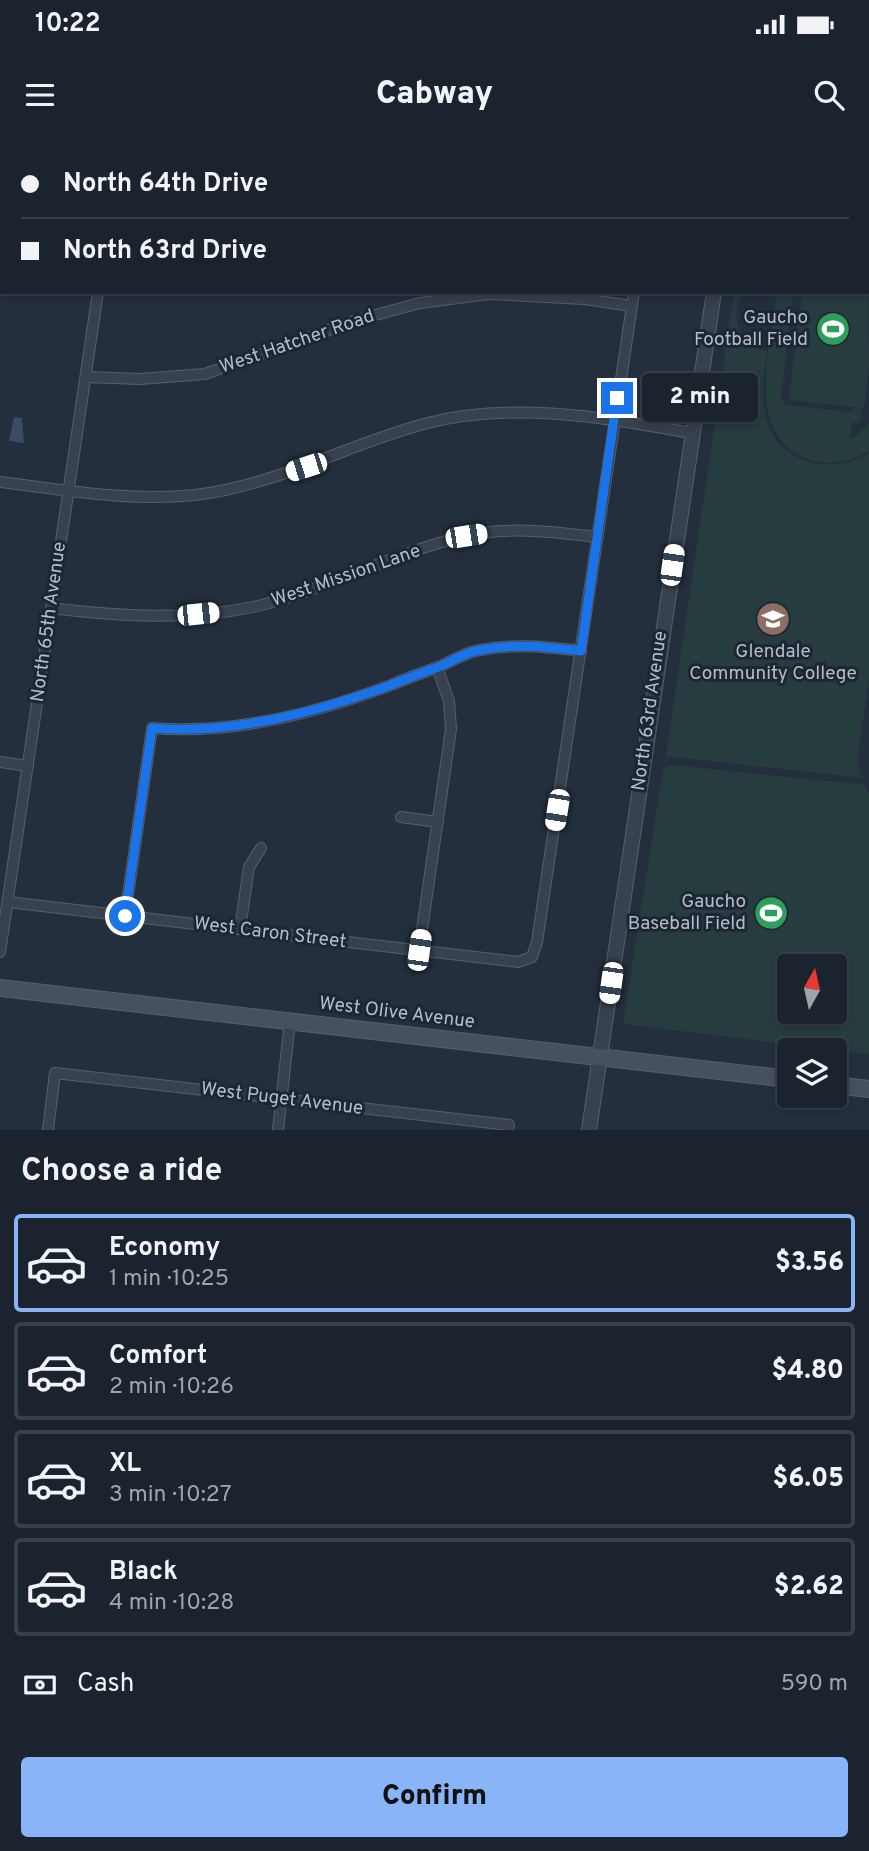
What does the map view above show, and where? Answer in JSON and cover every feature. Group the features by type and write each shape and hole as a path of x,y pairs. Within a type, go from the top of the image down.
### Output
{"main road":[{"name":"West Olive Avenue","path":"0,988 777,1078"},
{"path":"847,1085 869,1088"}],"street":[{"name":"North 65th Avenue","path":"0,953 99,294"},
{"name":"West Hatcher Road","path":"86,377 140,379 205,374 357,320 420,303 489,294 584,299 632,306"},
{"path":"125,916 152,728 198,729 274,718 337,704 477,650 506,646 581,651 634,294"},
{"name":"North 63rd Avenue","path":"589,1130 713,294"},
{"path":"0,482 138,497 196,495 233,488 306,467 408,428 478,414 545,412 691,433"},
{"name":"West Mission Lane","path":"51,608 145,616 252,607 307,593 466,536 518,530 598,537"},
{"name":"West Caron Street","path":"8,902 518,962 532,957 539,929 581,651"},
{"path":"419,950 451,729 449,701 437,667"},
{"path":"0,762 27,766"},
{"path":"401,817 438,822"},
{"path":"240,929 248,867 261,848"},
{"path":"278,1130 290,1021"},
{"name":"West Puget Avenue","path":"48,1130 55,1073 509,1128"}],"green space":[{"path":"734,294 742,294 736,311 740,341 767,352 763,402 772,434 794,455 823,464 839,464 869,453 869,677 857,763 862,778 666,756"},
{"path":"777,294 793,294 781,398 786,405 852,412 853,408 862,409 860,423 852,422 850,437 852,439 869,424 869,451 839,462 823,463 807,459 787,447 774,430 768,409 767,361"},
{"name":"Gaucho Football Field","path":"802,294 868,294 869,365 864,408 789,400"},
{"path":"673,765 865,785 869,794 869,1054 847,1051 847,1038 777,1038 777,1043 623,1024 664,768"}],"water":[{"path":"14,417 22,418 24,443 9,441"}],"place":[{"name":"Gaucho Football Field","path":"833,329"},
{"name":"Glendale Community College","path":"773,619"},
{"name":"Gaucho Baseball Field","path":"771,913"}],"route":[{"path":"125,916 152,728 177,730 230,726 337,704 477,650 506,646 581,651 617,398"}]}
